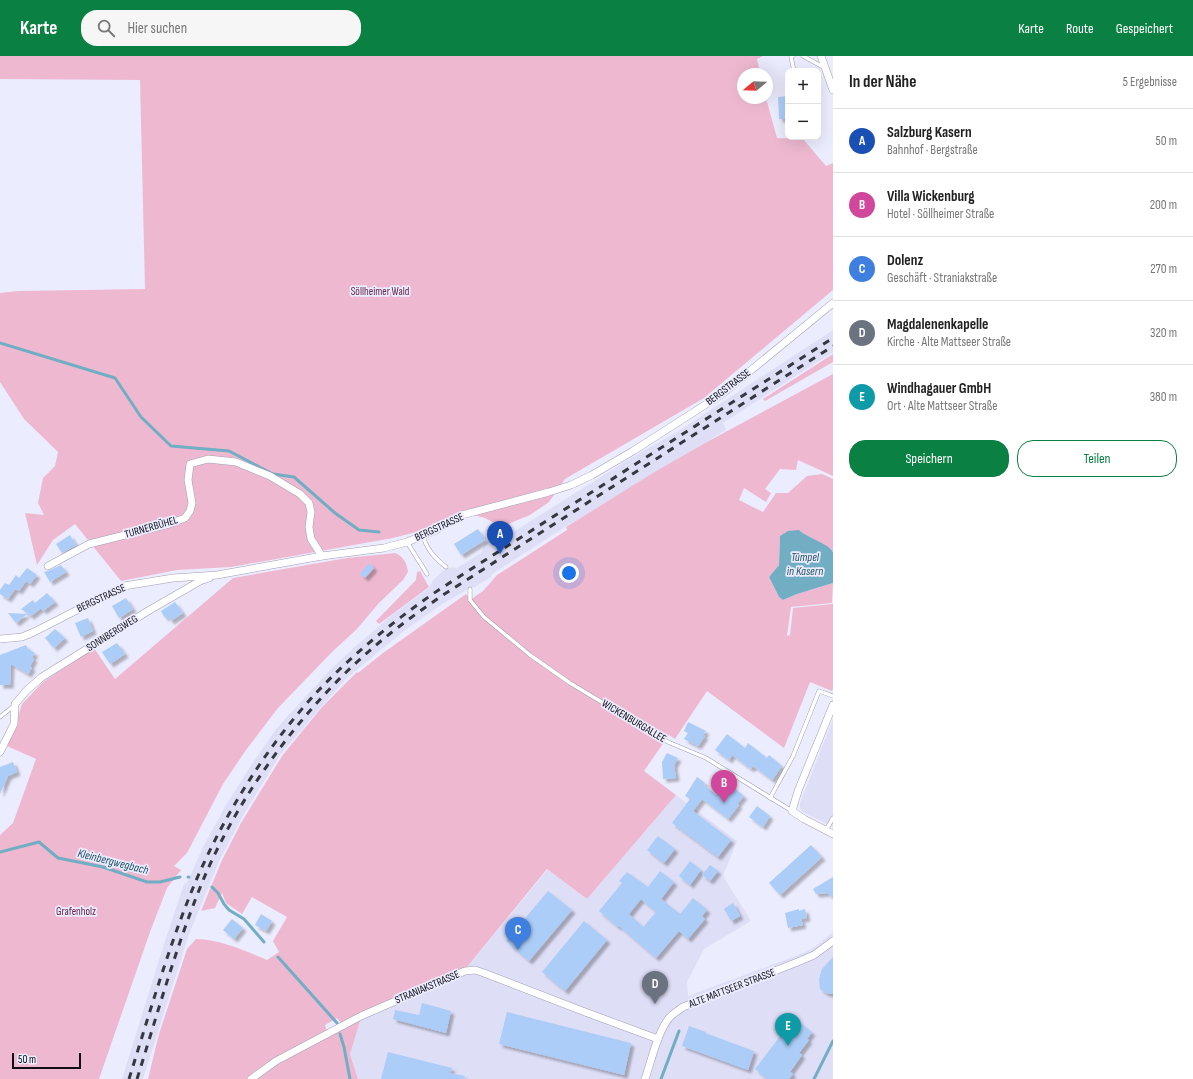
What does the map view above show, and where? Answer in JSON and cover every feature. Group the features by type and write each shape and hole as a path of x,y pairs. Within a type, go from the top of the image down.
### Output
{"street":[{"path":"821,56 833,90"},
{"name":"BERGSTRASSE","path":"0,639 22,637 34,632 124,586 173,578 218,574 322,556 384,548 407,542 436,530 462,515 571,485 592,475 633,451 722,394 833,303"},
{"name":"TURNERBÜHEL","path":"48,566 89,544 169,524 185,518 190,511 192,503 188,480 190,464 208,459 236,462 270,476 300,494 309,503 311,512 309,527 311,539 322,556"},
{"name":"SONNBERGWEG","path":"15,704 27,690 42,677 148,611 200,581 218,574"},
{"path":"0,752 14,724 15,704"},
{"path":"833,705 798,791 792,811 833,834"},
{"name":"ALTE MATTSEER STRASSE","path":"645,1079 658,1039 670,1016 683,1007 814,955 833,941"},
{"name":"STRANIAKSTRASSE","path":"251,1079 276,1061 360,1016 465,971 474,970 658,1039"}],"lane":[{"path":"793,56 791,57 793,68"},
{"path":"804,56 825,68"},
{"path":"423,535 424,542 430,552 446,567"},
{"path":"407,542 427,574"},
{"name":"WICKENBURGALLEE","path":"470,588 470,600 484,617 530,655 570,683 668,742 706,758 792,811"},
{"path":"770,798 794,756 819,691 833,696"},
{"name":"SONNBERGWEG","path":"0,716 15,704"},
{"path":"826,830 833,818"}],"shaded area":[{"path":"833,330 833,352 723,423 726,430 565,527 492,574 491,577 475,587 468,589 441,605 404,631 347,678 280,755 244,814 220,859 188,937 143,1079 122,1079 184,884 188,881 203,847 226,805 252,764 276,729 331,669 391,616 429,588 433,580 444,570 452,567 457,568 481,553 485,543 497,537 505,537 641,452 677,432"},
{"path":"833,719 833,827 803,812 800,808 800,803"},
{"path":"676,795 737,841 723,876 751,921 704,949 687,982 688,996 812,949 833,932 833,1079 358,1079 350,1054 361,1018 459,977 548,869 587,899"}],"green space":[{"name":"Söllheimer Wald","path":"0,56 763,56 757,59 759,68 737,68 737,104 768,104 777,138 785,138 785,140 804,140 826,166 833,163 833,290 704,398 565,479 549,502 530,515 501,527 485,518 462,512 428,529 393,538 231,567 177,570 121,581 75,524 53,540 37,565 25,513 44,515 38,503 43,478 55,466 58,452 24,419 0,382 0,293 18,291 145,289 140,80 0,79"},
{"path":"833,354 833,362 765,401 763,399"},
{"path":"833,374 833,476 798,460 796,470 780,469 765,489 771,493 766,502 744,488 739,500 763,512 776,493 788,493 807,476 822,474 833,479 833,553 826,546 799,530 780,536 779,565 769,577 779,597 783,600 833,583 832,603 791,607 787,636 790,635 793,608 833,604 833,689 832,691 810,682 784,748 707,691 675,739 669,735 644,771 676,795 587,899 547,869 467,967 341,1023 337,1018 325,1025 329,1037 361,1018 350,1054 358,1079 148,1079 159,1034 187,949 196,939 224,943 267,960 279,952 273,941 287,917 252,897 242,914 226,903 222,893 215,908 201,911 222,860 241,823 282,756 322,707 357,672 358,673 383,653 466,594 470,600 483,591 497,575 567,530 566,527 653,473 705,443"},
{"name":"Grafenholz","path":"395,553 404,560 407,566 408,572 403,580 379,603 356,630 333,651 278,708 246,750 223,784 187,853 174,866 181,870 167,888 150,932 99,1079 0,1079 0,835 13,823 36,759 7,746 22,704 43,682 94,648 115,679 233,578 347,558"},
{"path":"420,571 429,587 379,624 376,621 416,580 417,572"}],"water":[{"name":"Tümpel in Kasern","path":"799,530 828,547 833,553 833,583 783,600 779,597 769,577 779,565 780,536 788,531"}],"building":[{"path":"785,96 785,119 779,119 778,97"},
{"path":"478,529 485,540 461,555 454,544"},
{"path":"70,535 76,545 62,553 56,544"},
{"path":"369,563 374,568 365,578 360,574"},
{"path":"61,565 66,572 50,582 44,572"},
{"path":"27,568 37,575 30,584 26,581 19,591 15,589 8,599 0,594 0,590 5,583 9,585 16,575 19,578"},
{"path":"47,593 55,602 43,611 41,608 31,616 21,609 33,600 35,603"},
{"path":"126,598 133,609 119,618 112,606"},
{"path":"175,602 183,613 171,621 167,616 165,618 161,611"},
{"path":"8,613 27,614 16,623"},
{"path":"88,618 93,631 81,637 75,623"},
{"path":"55,629 65,638 54,648 45,638"},
{"path":"117,643 125,654 110,664 102,652"},
{"path":"26,645 28,649 35,653 32,657 34,659 30,666 32,668 28,674 11,664 10,685 0,685 0,655"},
{"path":"688,722 706,731 703,735 705,736 698,746 684,739 688,733 684,731"},
{"path":"727,734 745,748 748,743 767,758 769,755 782,766 772,780 753,766 751,769 732,755 729,760 715,750"},
{"path":"667,753 678,758 674,765 676,778 663,779 662,762"},
{"path":"13,762 17,772 8,776 0,794 0,767"},
{"path":"697,777 716,795 727,782 744,796 728,819 702,799 693,811 731,840 718,857 672,823 690,799 685,796"},
{"path":"757,806 770,816 763,827 749,817"},
{"path":"658,836 675,849 664,863 647,850"},
{"path":"811,845 822,857 780,895 769,883"},
{"path":"690,861 701,870 690,885 679,876"},
{"path":"710,865 718,871 710,881 702,875"},
{"path":"660,871 674,882 661,899 680,914 693,898 707,910 702,916 705,919 688,939 679,931 656,958 599,911 622,883 619,881 627,872 648,887","holes":["641,899 656,912 643,927 629,914"]},
{"path":"833,877 833,898 827,893 816,894 813,889"},
{"path":"548,891 572,910 529,961 506,941"},
{"path":"733,903 740,916 731,921 724,909"},
{"path":"799,909 799,911 805,909 807,918 801,919 803,925 788,928 785,913"},
{"path":"261,914 272,921 266,931 255,925"},
{"path":"232,919 243,928 234,939 223,930"},
{"path":"584,921 607,940 565,991 542,972"},
{"path":"833,957 833,994 826,993 820,989 819,979 822,969"},
{"path":"422,1003 451,1011 446,1033 393,1019 395,1010 419,1015"},
{"path":"507,1012 631,1043 624,1075 499,1044"},
{"path":"794,1018 812,1032 807,1039 809,1040 799,1053 802,1055 790,1072 793,1074 789,1079 767,1079 755,1069"},
{"path":"689,1026 754,1051 748,1070 682,1046"},
{"path":"388,1052 452,1068 450,1073 465,1076 464,1079 381,1079"}],"waterway":[{"path":"0,343 115,378 141,417 171,446 229,451 273,474 294,477 335,513 359,530 379,532"},
{"name":"Kleinbergwegbach","path":"0,852 39,842 58,858 103,867 147,882 160,882 180,877"},
{"name":"Kleinbergwegbach","path":"212,887 218,893 229,910 244,919 264,942"},
{"name":"Kleinbergwegbach","path":"278,957 337,1023"},
{"path":"661,1079 679,1031"},
{"name":"Kleinbergwegbach","path":"340,1034 350,1079"},
{"path":"814,1079 833,1041"}],"railway":[{"path":"129,1079 178,926 209,851 235,803 265,756 299,712 317,692 376,637 407,612 440,589 833,338"},
{"path":"137,1079 185,927 204,878 219,846 255,783 277,752 324,695 349,669 383,639 443,595 833,346"}],"place":[{"name":"Salzburg Kasern","path":"500,554"},
{"name":"Villa Wickenburg","path":"724,803"},
{"name":"Dolenz","path":"518,950"},
{"name":"Magdalenenkapelle","path":"655,1004"},
{"name":"Windhagauer GmbH","path":"788,1046"}]}
